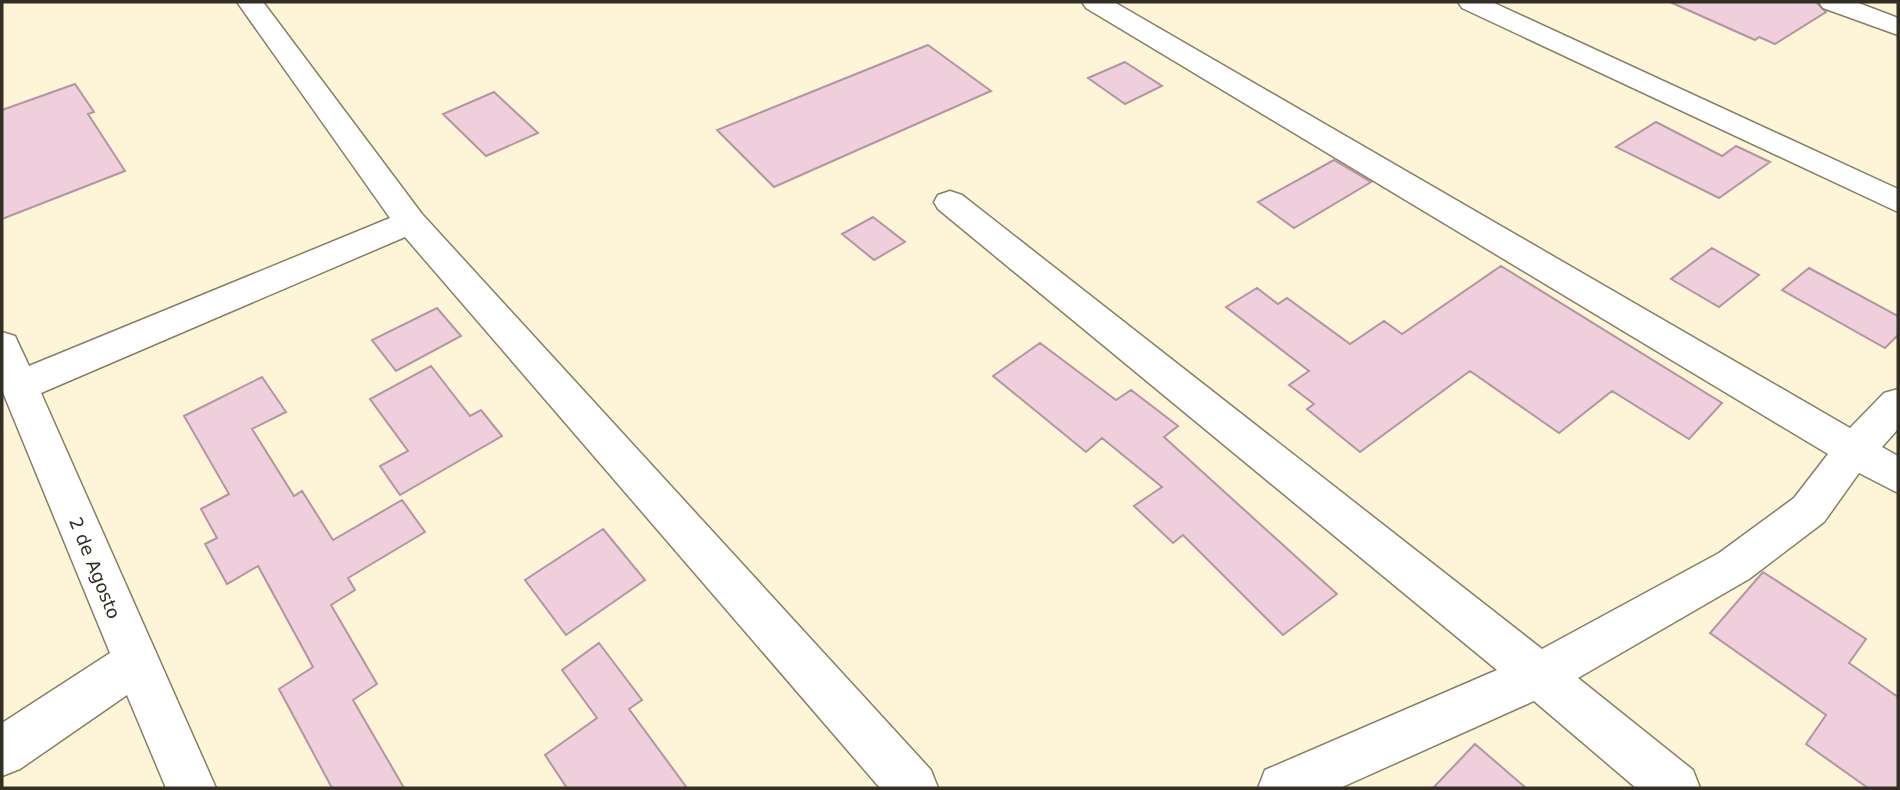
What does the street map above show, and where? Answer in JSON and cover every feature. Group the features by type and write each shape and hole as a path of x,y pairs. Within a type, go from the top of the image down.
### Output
{"street":[{"path":"250,2 410,222 913,788"},
{"path":"1095,2 1898,476"},
{"path":"1471,2 1898,202"},
{"path":"1832,2 1898,27"},
{"path":"950,202 1539,675 1675,788"},
{"path":"20,386 410,222"},
{"name":"2 de Agosto","path":"2,346 134,663 191,788"},
{"path":"1283,788 1539,675 1734,566 1809,510 1854,450 1898,404"},
{"path":"2,752 134,663"}],"building":[{"path":"1670,2 1816,2 1826,12 1775,44 1759,37 1755,40"},
{"path":"928,45 991,91 774,187 717,130"},
{"path":"1125,62 1162,86 1125,104 1088,78"},
{"path":"75,84 94,112 88,114 125,171 2,219 2,110"},
{"path":"494,92 538,133 486,156 443,114"},
{"path":"1656,122 1722,156 1736,146 1770,162 1719,198 1616,147"},
{"path":"1334,160 1371,182 1294,228 1258,202"},
{"path":"873,217 905,242 874,260 842,234"},
{"path":"1712,248 1759,275 1719,307 1671,279"},
{"path":"1501,266 1722,403 1689,439 1612,391 1559,433 1470,371 1360,452 1307,409 1314,404 1289,385 1309,371 1226,307 1257,288 1278,304 1287,298 1350,344 1384,321 1402,334"},
{"path":"1809,268 1898,316 1898,335 1885,348 1782,290"},
{"path":"437,308 461,336 396,371 372,340"},
{"path":"1040,343 1116,400 1131,390 1178,426 1164,437 1337,594 1283,635 1183,535 1173,543 1134,506 1162,487 1102,438 1086,452 993,376"},
{"path":"431,366 470,416 481,410 502,436 400,495 380,466 408,451 370,399"},
{"path":"262,377 286,412 252,429 294,496 302,491 333,540 402,500 425,532 348,578 355,590 331,605 377,684 353,700 404,788 332,788 279,689 313,667 258,566 227,584 205,544 217,538 201,509 229,494 184,416"},
{"path":"603,529 645,580 566,635 525,580"},
{"path":"1763,572 1866,639 1849,663 1898,697 1898,788 1868,788 1806,744 1826,715 1710,633"},
{"path":"599,643 642,700 629,709 687,788 567,788 545,755 597,718 562,670"},
{"path":"1475,744 1526,788 1433,788"}]}
